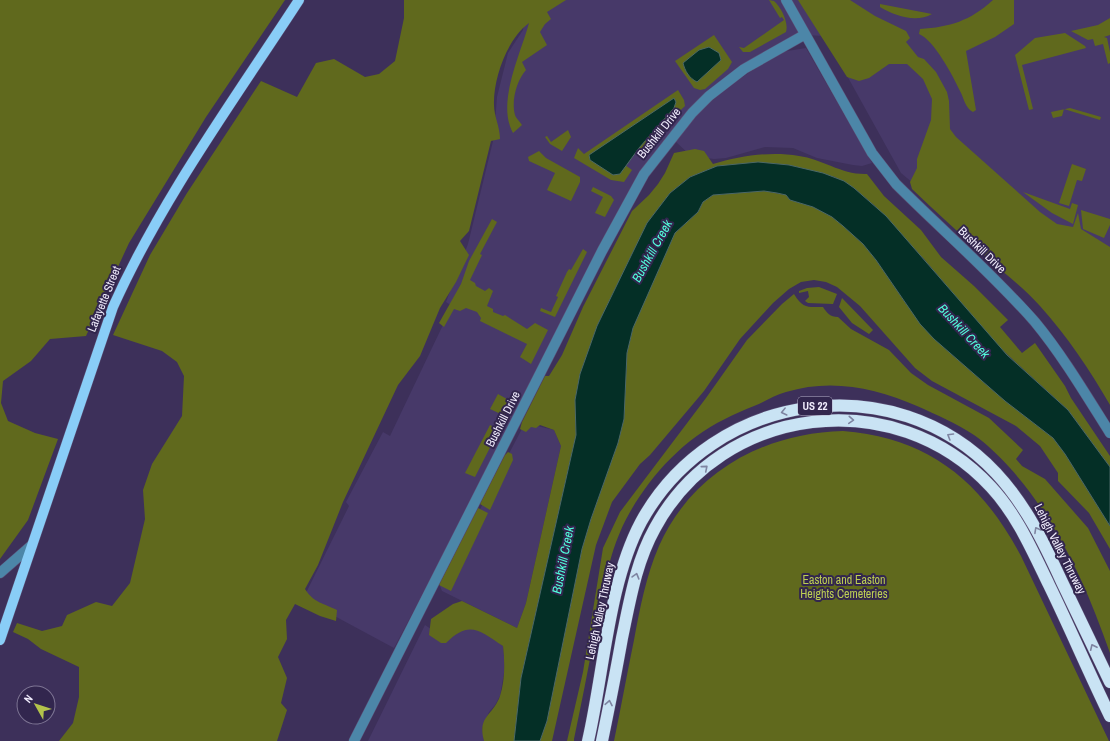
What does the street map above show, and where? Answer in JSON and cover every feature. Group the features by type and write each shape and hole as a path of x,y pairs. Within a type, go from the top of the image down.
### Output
{"highway":[{"name":"Lehigh Valley Thruway","path":"588,741 619,582 634,537 656,498 685,466 720,439 763,418 811,407 861,406 912,418 944,432 983,460 1006,485 1033,523 1110,682"},
{"name":"US 22","path":"602,741 634,581 648,543 668,507 705,467 740,444 784,427 828,420 875,423 923,438 965,463 990,486 1012,513 1032,550 1108,713"}],"main road":[{"name":"Lafayette Street","path":"0,640 113,308 131,267 179,182 299,0"}],"street":[{"path":"786,0 804,36"},
{"name":"Bushkill Drive","path":"354,741 602,251 644,174 686,121 716,90 751,64 804,36 872,153 884,169 896,184 1036,323 1057,351 1110,433"},
{"path":"0,573 32,545"}],"shaded area":[{"path":"528,0 1110,0 1110,389 1070,333 931,198 901,173 825,36 804,35 733,76 650,164 394,648 303,599 349,506 346,502 383,432 390,436 452,306 446,302 468,244 494,137 497,97 508,53 523,30"},
{"path":"806,48 872,163 862,166 853,165 817,158 793,148 765,147 726,158 714,159 691,156 675,141 687,125 725,88 781,52"},
{"path":"525,423 554,430 561,446 526,603 517,628 442,591 440,586"},
{"path":"471,619 503,646 505,667 500,696 489,712 482,728 484,741 368,741 425,625 437,633"}],"green space":[{"path":"0,0 285,0 206,117 129,243 86,336 50,339 31,361 3,381 1,403 8,421 35,433 58,439 28,520 0,559"},
{"path":"404,0 566,0 547,12 551,19 545,24 540,32 547,45 522,62 526,70 520,79 514,97 514,109 517,119 522,125 513,133 508,121 508,93 529,23 514,39 503,60 494,95 494,109 500,139 491,141 469,231 460,241 469,255 456,282 440,308 420,356 398,385 343,502 318,565 305,589 315,600 337,610 336,621 320,616 295,604 286,620 287,639 278,657 287,678 281,703 287,710 277,741 59,741 73,723 79,697 79,667 41,649 28,639 13,632 17,623 42,631 62,626 67,615 96,602 112,606 130,583 145,519 143,490 152,464 182,416 184,376 177,362 162,351 113,335 150,255 187,193 261,81 297,97 316,63 334,59 365,77 379,74 395,61 404,18"},
{"path":"769,0 774,1 782,11 787,28 786,32 750,52 743,52 739,47 744,48 784,20 782,17 780,18"},
{"path":"798,0 850,0 875,16 906,31 910,38 906,42 918,57 924,59 936,72 947,92 949,101 950,129 956,137 1040,212 1057,224 1073,227 1078,213 1081,229 1110,247 1110,405 1078,354 1060,329 1034,299 912,189 910,182 917,168 917,159 931,120 932,99 923,79 907,64 889,64 869,78 859,81 847,77"},
{"path":"993,0 1014,0 1014,24 995,37 966,51 976,110 973,112 966,105 953,77 937,51 931,43 919,34 920,29 941,27 968,18"},
{"path":"880,4 932,14 919,18 899,16 880,7"},
{"path":"1110,18 1110,35 1104,37 1107,38 1110,52 1110,63 1108,64 1103,44 1095,46 1093,39 1088,40 1071,31 1098,25"},
{"path":"1065,33 1086,48 1022,65 1033,109 1029,110 1015,55 1035,38"},
{"path":"714,35 732,62 728,69 705,89 700,90 694,88 675,61"},
{"path":"678,90 684,100 685,106 668,122 640,157 634,153 625,165 632,170 624,182 611,180 574,158 578,148 584,154"},
{"path":"1070,108 1101,117 1100,120 1065,109"},
{"path":"1064,109 1062,116 1053,118 1051,112"},
{"path":"568,130 571,137 562,151 550,144 545,137 547,136 551,142"},
{"path":"695,149 704,151 713,164 755,155 777,154 808,158 841,170 858,174 867,174 884,196 921,230 941,257 974,286 1008,320 1000,327 1022,353 1035,343 1065,386 1071,398 1110,456 1110,467 1068,410 997,345 924,259 875,206 854,188 835,177 789,165 771,163 717,166 690,177 670,193 647,223 597,326 580,374 575,400 576,436 521,678 514,741 484,741 482,733 484,721 497,703 502,690 504,671 503,646 474,630 461,632 446,643 441,643 429,635 431,619 453,604 462,601 517,628 526,603 561,446 554,430 540,425 536,428 531,427 526,432 520,429 522,422 545,376 549,376 562,355 583,307 632,211 658,184 674,153"},
{"path":"539,151 546,158 580,177 580,182 571,201 547,190 555,173 529,161 528,157"},
{"path":"1072,164 1086,169 1082,181 1077,180 1069,206 1059,203"},
{"path":"593,187 611,196 614,200 605,217 595,213 603,197 591,191"},
{"path":"764,191 786,195 790,200 813,207 832,217 843,226 863,244 876,260 906,304 943,347 1005,401 1053,438 1065,454 1110,526 1110,549 1089,513 1058,481 1058,473 1040,446 1016,426 932,381 915,368 860,306 837,287 826,282 814,280 801,282 789,289 773,303 740,339 704,391 650,455 640,464 612,502 596,545 552,741 540,741 547,721 582,549 618,443 624,419 627,353 633,328 642,305 675,233 698,212 703,202 713,195"},
{"path":"1023,192 1070,209 1072,203 1078,205 1073,224 1052,213"},
{"path":"1081,210 1110,219 1110,225 1104,238 1083,229"},
{"path":"492,219 497,222 480,254 482,255 470,280 475,283 476,286 485,291 489,288 493,291 487,306 493,309 493,312 503,316 505,315 527,329 535,323 548,330 531,364 520,357 527,344 480,321 481,318 477,312 466,308 460,311 454,309 444,327 439,323 461,284 469,261"},
{"path":"583,249 587,252 555,317 540,311 541,308 551,312 558,297 556,296 567,272 569,269 571,270"},
{"path":"819,287 837,294 833,304 808,303 805,301 809,297 808,291 799,293 799,291 807,288"},
{"path":"794,294 803,305 810,307 823,307 829,314 838,317 851,329 889,350 911,373 928,385 989,418 1023,450 1016,459 1022,466 1045,479 1088,528 1110,571 1110,653 1081,579 1057,533 1027,489 1010,468 988,446 974,435 953,423 917,406 886,394 853,387 820,386 803,388 782,393 710,427 683,447 648,484 622,527 611,557 603,589 574,741 567,741 583,672 603,548 620,512 706,398 747,340 782,304"},
{"path":"842,298 873,330 869,334 852,323 839,307"},
{"path":"498,394 512,402 505,416 490,409"},
{"path":"490,425 499,430 475,477 465,473"},
{"name":"Easton and Easton Heights Cemeteries","path":"843,431 874,435 901,443 927,454 949,468 970,485 1005,529 1021,556 1109,741 614,741 647,580 654,557 673,520 691,497 711,478 734,462 759,449 786,439 814,433"},
{"path":"508,452 512,454 513,460 490,510 480,504 505,455"},
{"path":"478,508 488,513 451,591 439,585"}],"water":[{"path":"709,47 719,53 721,60 697,82 688,74 683,63 699,50"},
{"path":"674,98 676,102 674,108 639,148 620,174 613,175 590,160 589,155"},
{"name":"Bushkill Creek","path":"758,162 789,165 823,173 844,181 886,216 1007,355 1068,410 1110,467 1110,526 1065,454 1053,438 1005,401 934,339 920,324 876,260 863,244 843,226 832,217 813,207 790,200 786,195 764,191 713,195 703,202 698,212 675,233 633,328 627,353 624,419 618,443 582,549 547,721 540,741 514,741 521,678 576,435 575,400 580,374 597,326 647,223 670,193 690,177 717,166"}]}
